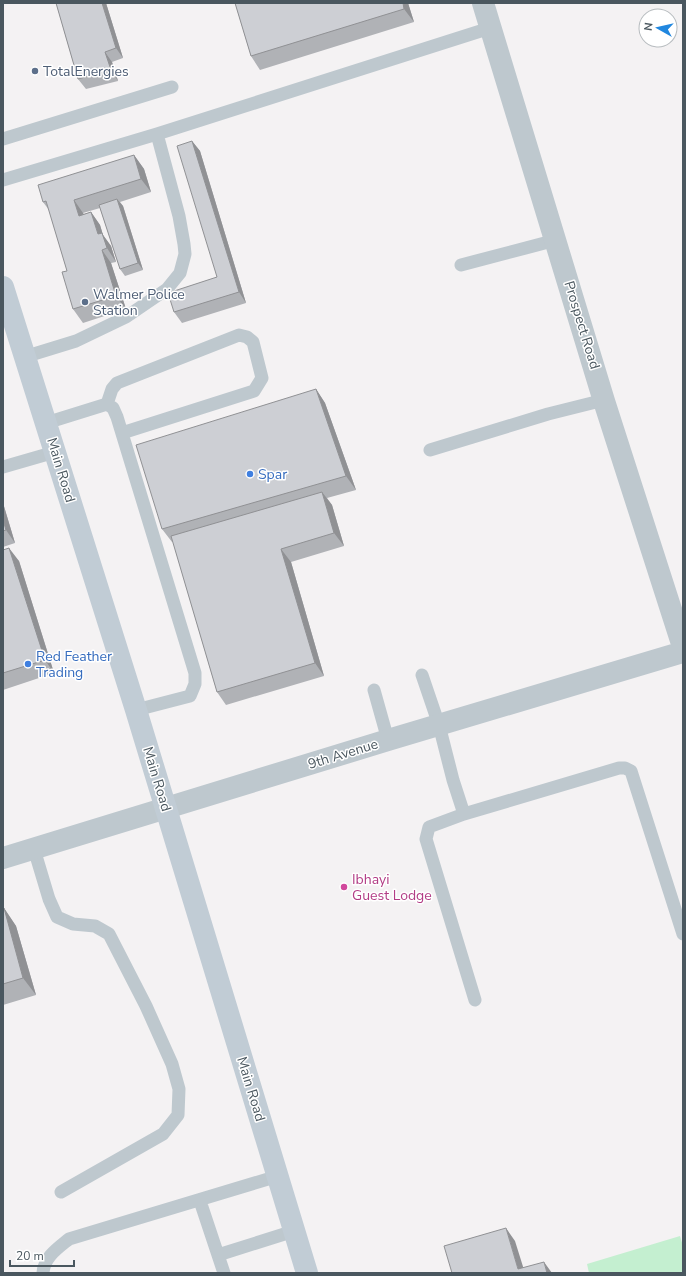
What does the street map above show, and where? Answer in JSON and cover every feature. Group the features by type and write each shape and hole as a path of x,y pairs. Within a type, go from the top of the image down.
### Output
{"main road":[{"name":"Main Road","path":"3,287 136,710 307,1273"}],"street":[{"name":"Prospect Road","path":"483,3 604,400 683,647"},
{"name":"9th Avenue","path":"3,858 388,740 683,652"}],"lane":[{"path":"3,180 157,134 490,28"},
{"path":"3,139 172,86"},
{"path":"24,357 76,341 126,317 167,289 180,273 184,254 184,244 179,216 157,134"},
{"path":"461,265 556,240"},
{"path":"107,404 112,389 117,383 239,335 247,337 253,342 262,378 254,391 122,433"},
{"path":"430,450 548,414 604,400"},
{"path":"46,423 107,404"},
{"path":"107,404 113,408 122,433 195,673 195,684 190,696 136,710"},
{"path":"3,467 55,452"},
{"path":"422,675 439,725 453,780 464,814"},
{"path":"374,690 388,740"},
{"path":"475,1000 426,839 430,827 464,814 619,768 625,768 631,771 683,934"},
{"path":"34,849 49,899 58,917 73,924 95,926 109,934 146,1006 172,1064 179,1089 178,1115 163,1134 61,1192"},
{"path":"43,1273 43,1269 53,1251 69,1239 200,1201 278,1176"},
{"path":"200,1201 224,1273"},
{"path":"218,1255 294,1231"}],"green space":[{"path":"680,1236 683,1246 683,1273 589,1273 587,1264"}],"building":[{"path":"56,3 102,3 116,48 105,52 111,70 78,79"},
{"path":"235,3 403,3 404,9 251,56"},
{"path":"192,141 239,292 174,312 168,293 217,277 177,146"},
{"path":"134,155 141,179 74,200 79,216 91,212 98,234 102,233 107,248 102,250 116,296 73,309 62,272 67,271 46,201 43,202 38,185"},
{"path":"117,199 138,263 120,269 99,205"},
{"name":"Spar","path":"316,389 346,476 162,529 136,445"},
{"path":"322,492 334,533 281,549 315,663 217,692 171,536"},
{"path":"3,520 6,530 3,531"},
{"path":"9,548 45,660 3,673 3,550"},
{"path":"4,908 23,978 3,984 3,909"},
{"path":"506,1228 518,1269 544,1262 547,1273 452,1273 444,1246"}],"place":[{"name":"TotalEnergies","path":"35,71"},
{"name":"Walmer Police Station","path":"85,302"},
{"name":"Spar","path":"250,474"},
{"name":"Red Feather Trading","path":"28,664"},
{"name":"Ibhayi Guest Lodge","path":"344,887"}]}
